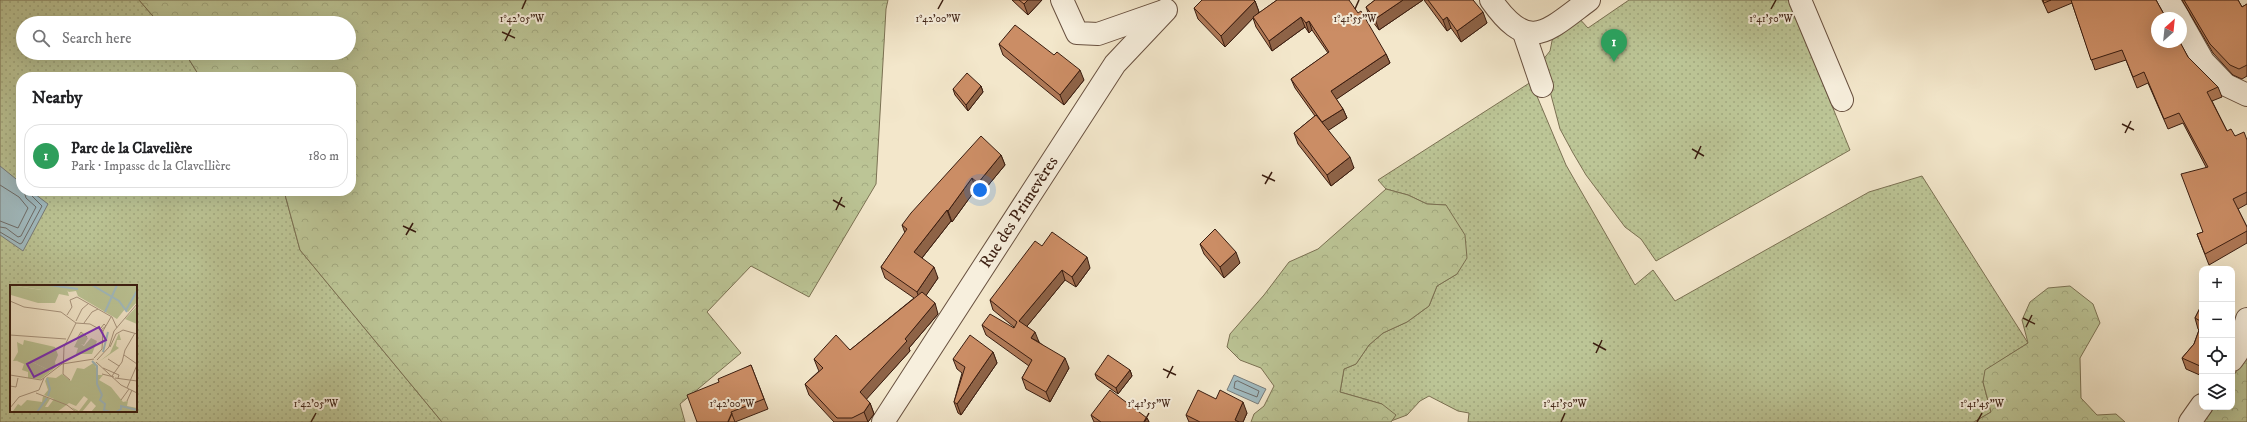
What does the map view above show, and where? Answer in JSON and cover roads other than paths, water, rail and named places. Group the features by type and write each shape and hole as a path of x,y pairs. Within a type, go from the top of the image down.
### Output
{"street":[{"path":"1062,0 1077,33 1098,34 1171,5"},
{"path":"1490,0 1504,20 1524,33 1547,31 1589,0"},
{"path":"1800,0 1842,100"},
{"path":"2168,0 2175,12"},
{"name":"Rue des Primevères","path":"883,422 1115,64 1171,5"},
{"path":"1524,33 1542,86"},
{"path":"2187,33 2203,62 2226,86 2247,95"},
{"path":"2235,357 2247,320"},
{"path":"2190,422 2199,409"}],"water":[{"path":"0,166 16,179 16,196 38,196 48,204 23,251 0,235"},
{"path":"1234,375 1266,389 1258,404 1227,390"}],"place":[{"name":"Parc de la Clavelière","path":"1614,62"}]}
